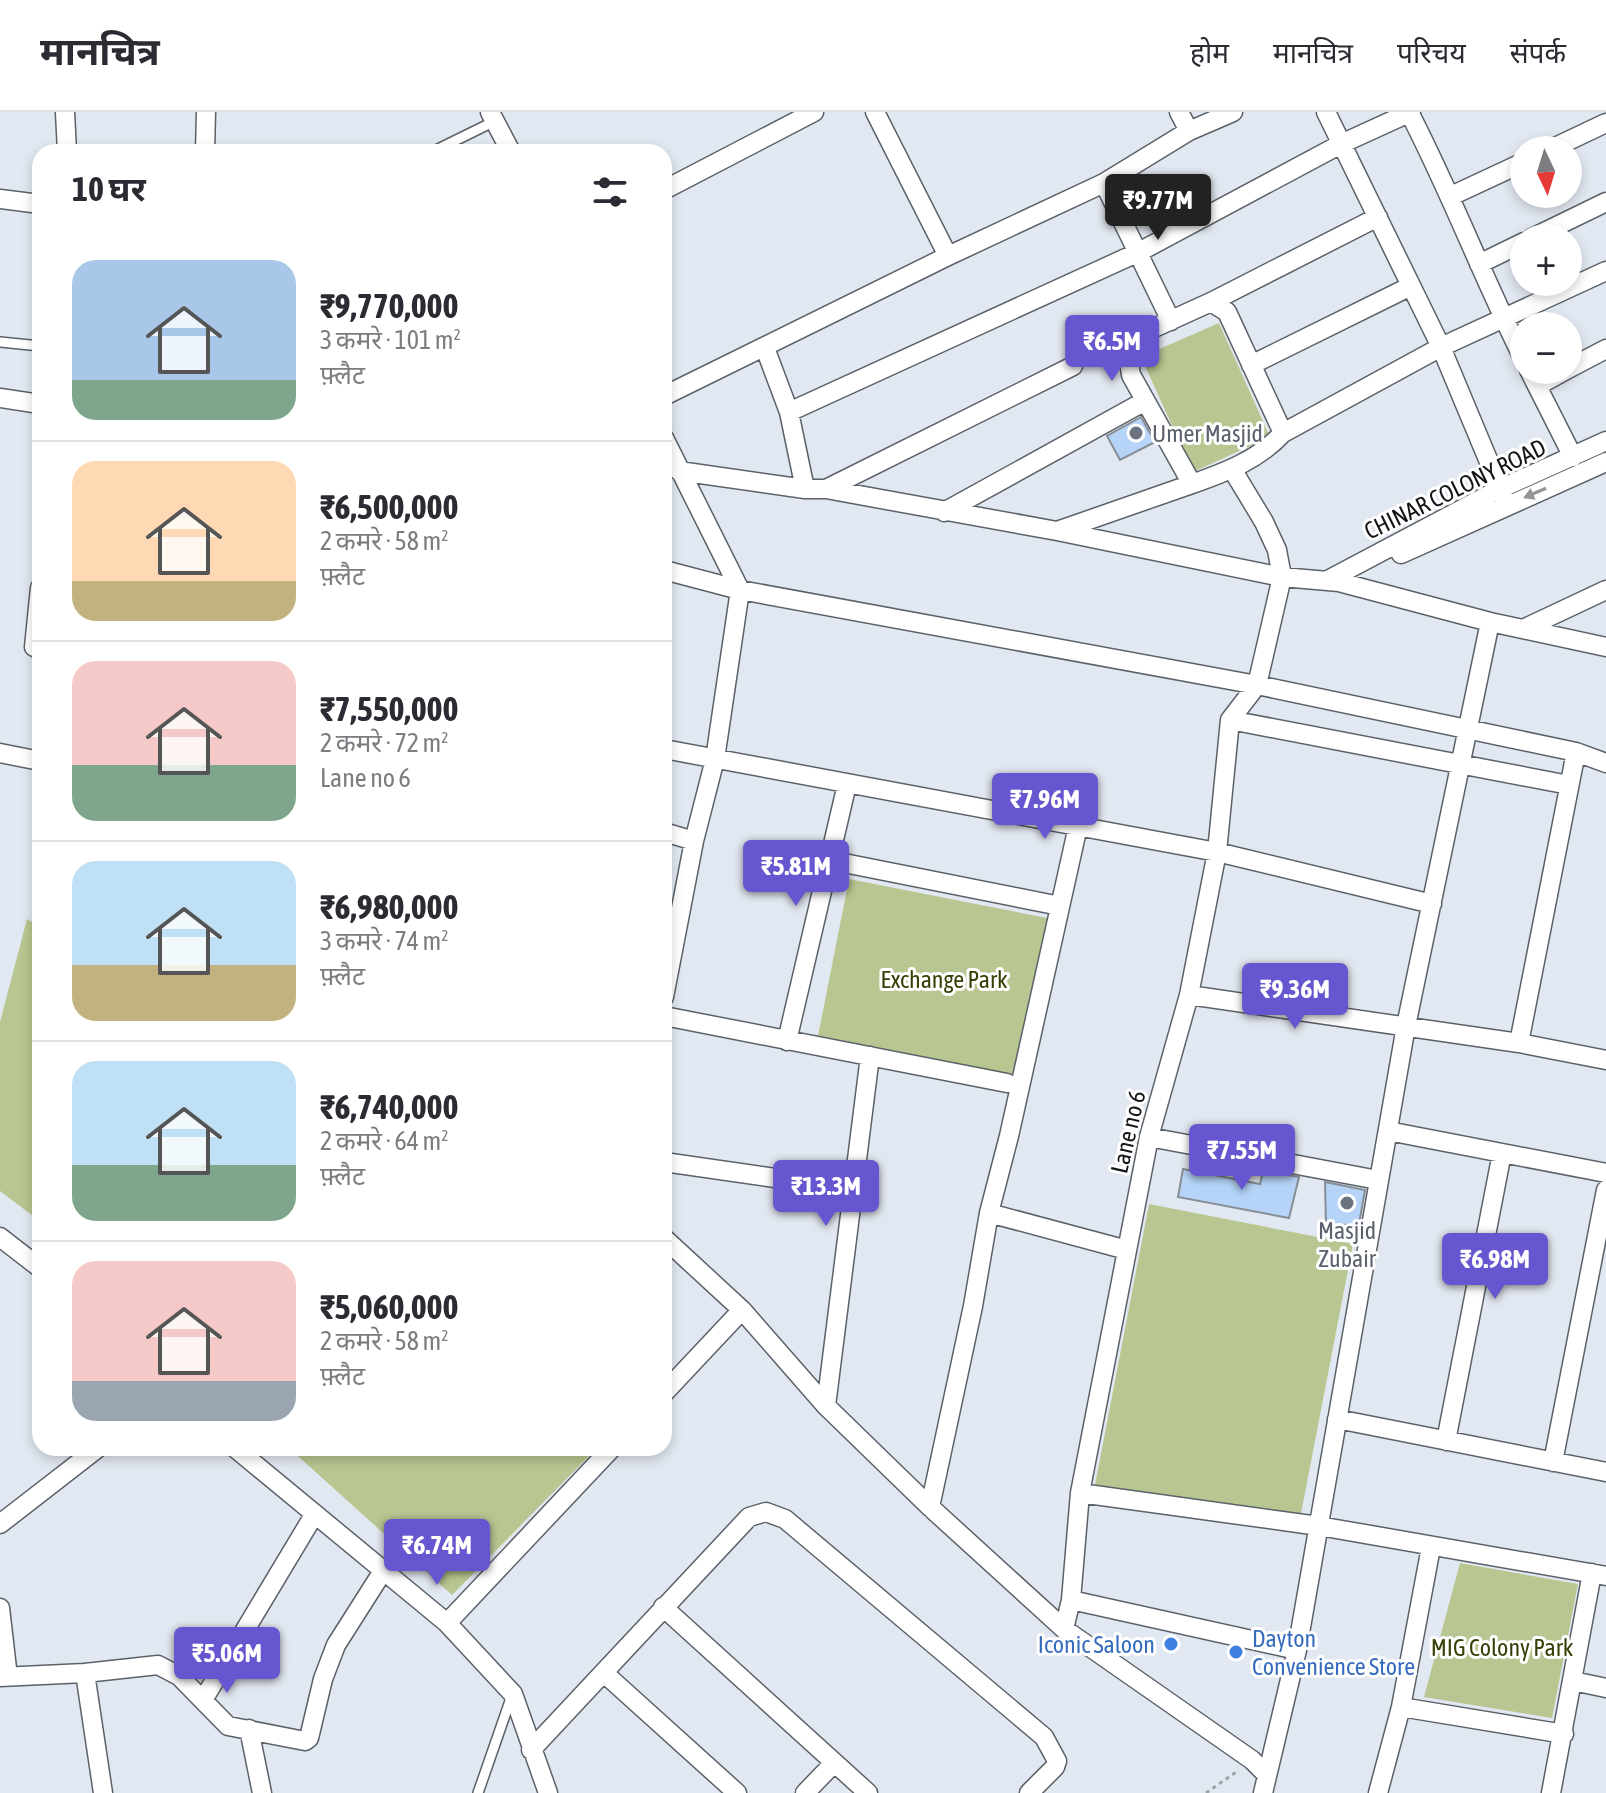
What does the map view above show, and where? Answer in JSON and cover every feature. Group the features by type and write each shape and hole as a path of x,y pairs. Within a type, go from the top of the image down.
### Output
{"street":[{"path":"65,112 67,144"},
{"path":"205,144 206,112"},
{"path":"672,186 814,112"},
{"path":"875,112 948,256"},
{"path":"1179,112 1189,131"},
{"path":"672,392 1104,183 1189,131 1233,112"},
{"path":"1326,112 1441,347 1503,497"},
{"path":"789,412 1139,252 1341,144 1410,112 1451,196 1510,331"},
{"path":"492,117 507,144"},
{"path":"1579,136 1606,123"},
{"path":"1451,196 1510,169"},
{"path":"1104,183 1171,321"},
{"path":"0,199 32,203"},
{"path":"1561,224 1606,202"},
{"path":"1192,484 1131,375 1127,349 1143,333 1378,217"},
{"path":"1479,264 1510,249"},
{"path":"1057,531 1232,469 1268,448 1283,433 1441,347 1606,271"},
{"path":"1251,365 1411,286"},
{"path":"1211,302 1227,312 1283,433"},
{"path":"765,348 789,412 805,489"},
{"path":"1582,362 1606,349"},
{"path":"826,489 1073,366"},
{"path":"1536,384 1573,457"},
{"path":"0,398 32,403"},
{"path":"944,512 1145,401"},
{"name":"CHINAR COLONY ROAD","path":"1333,582 1503,497 1606,441"},
{"path":"672,456 740,590 715,759 694,841 672,955"},
{"name":"CHINAR COLONY ROAD","path":"1503,497 1606,462"},
{"path":"1232,469 1277,550 1282,577 1257,685 1230,720 1569,785"},
{"path":"679,471 805,489 826,489 1057,531 1282,577 1333,582 1490,622 1606,647"},
{"path":"672,572 740,590 1257,685 1576,752 1606,763"},
{"path":"1523,629 1606,590"},
{"path":"1265,1784 1297,1650 1406,1026 1490,622"},
{"name":"Lane no 6","path":"1064,1629 1071,1600 1080,1493 1149,1137 1189,995 1217,852 1230,720"},
{"path":"672,751 1217,852 1432,904"},
{"path":"1519,1043 1576,752"},
{"path":"0,753 32,759"},
{"path":"787,1041 847,784"},
{"path":"930,1507 973,1306 989,1213 1078,826"},
{"path":"672,834 694,841"},
{"path":"829,860 1060,906"},
{"path":"1189,995 1519,1043 1606,1060"},
{"path":"672,1018 1007,1083"},
{"path":"826,1406 870,1056"},
{"path":"1388,1131 1606,1173"},
{"path":"1149,1137 1378,1180"},
{"path":"1446,1441 1502,1153"},
{"path":"672,1163 852,1189"},
{"path":"1553,1462 1606,1190"},
{"path":"989,1213 1127,1250"},
{"path":"0,1237 32,1262"},
{"path":"672,1245 742,1310 826,1406 930,1507 1064,1629 1252,1760 1265,1784"},
{"path":"672,1384 742,1310"},
{"path":"1337,1419 1606,1472"},
{"path":"0,1524 88,1456"},
{"path":"244,1456 447,1623 513,1694 548,1793"},
{"path":"447,1623 604,1456"},
{"path":"1080,1493 1319,1526 1599,1574 1573,1681 1551,1793"},
{"path":"531,1750 749,1517 766,1512 785,1519 1044,1737 1057,1761 1055,1767 1029,1793"},
{"path":"203,1700 314,1515"},
{"path":"1378,1793 1401,1707 1431,1547"},
{"path":"0,1608 4,1677 158,1665 179,1676 228,1726 308,1740 323,1679 336,1645 383,1571"},
{"path":"1071,1600 1297,1650"},
{"path":"663,1607 868,1793"},
{"path":"85,1673 103,1793"},
{"path":"604,1673 737,1793"},
{"path":"1573,1681 1606,1688"},
{"path":"1401,1707 1564,1734"},
{"path":"249,1729 262,1793"},
{"path":"805,1793 834,1763"}],"lane":[{"path":"446,144 492,117"},
{"path":"0,342 32,345"},
{"path":"478,1793 513,1694"}],"path":[{"path":"1206,1793 1252,1760"}],"green space":[{"path":"1219,323 1270,437 1193,472 1141,357"},
{"name":"Exchange Park","path":"849,879 1052,919 1021,1076 818,1036"},
{"path":"27,919 32,922 32,1215 0,1191 0,1022"},
{"path":"1149,1204 1353,1244 1299,1524 1095,1485"},
{"path":"298,1456 589,1456 452,1595"},
{"name":"MIG Colony Park","path":"1460,1563 1578,1584 1552,1718 1424,1697"}],"building":[{"path":"1141,417 1155,442 1120,460 1107,436"},
{"path":"1183,1169 1260,1184 1263,1171 1299,1177 1289,1218 1178,1197"},
{"name":"Masjid Zubair","path":"1325,1182 1365,1190 1359,1224 1326,1226"}],"place":[{"name":"Umer Masjid","path":"1136,433"},
{"name":"Masjid Zubair","path":"1347,1203"},
{"name":"Iconic Saloon","path":"1171,1644"},
{"name":"Dayton Convenience Store","path":"1236,1652"}]}
